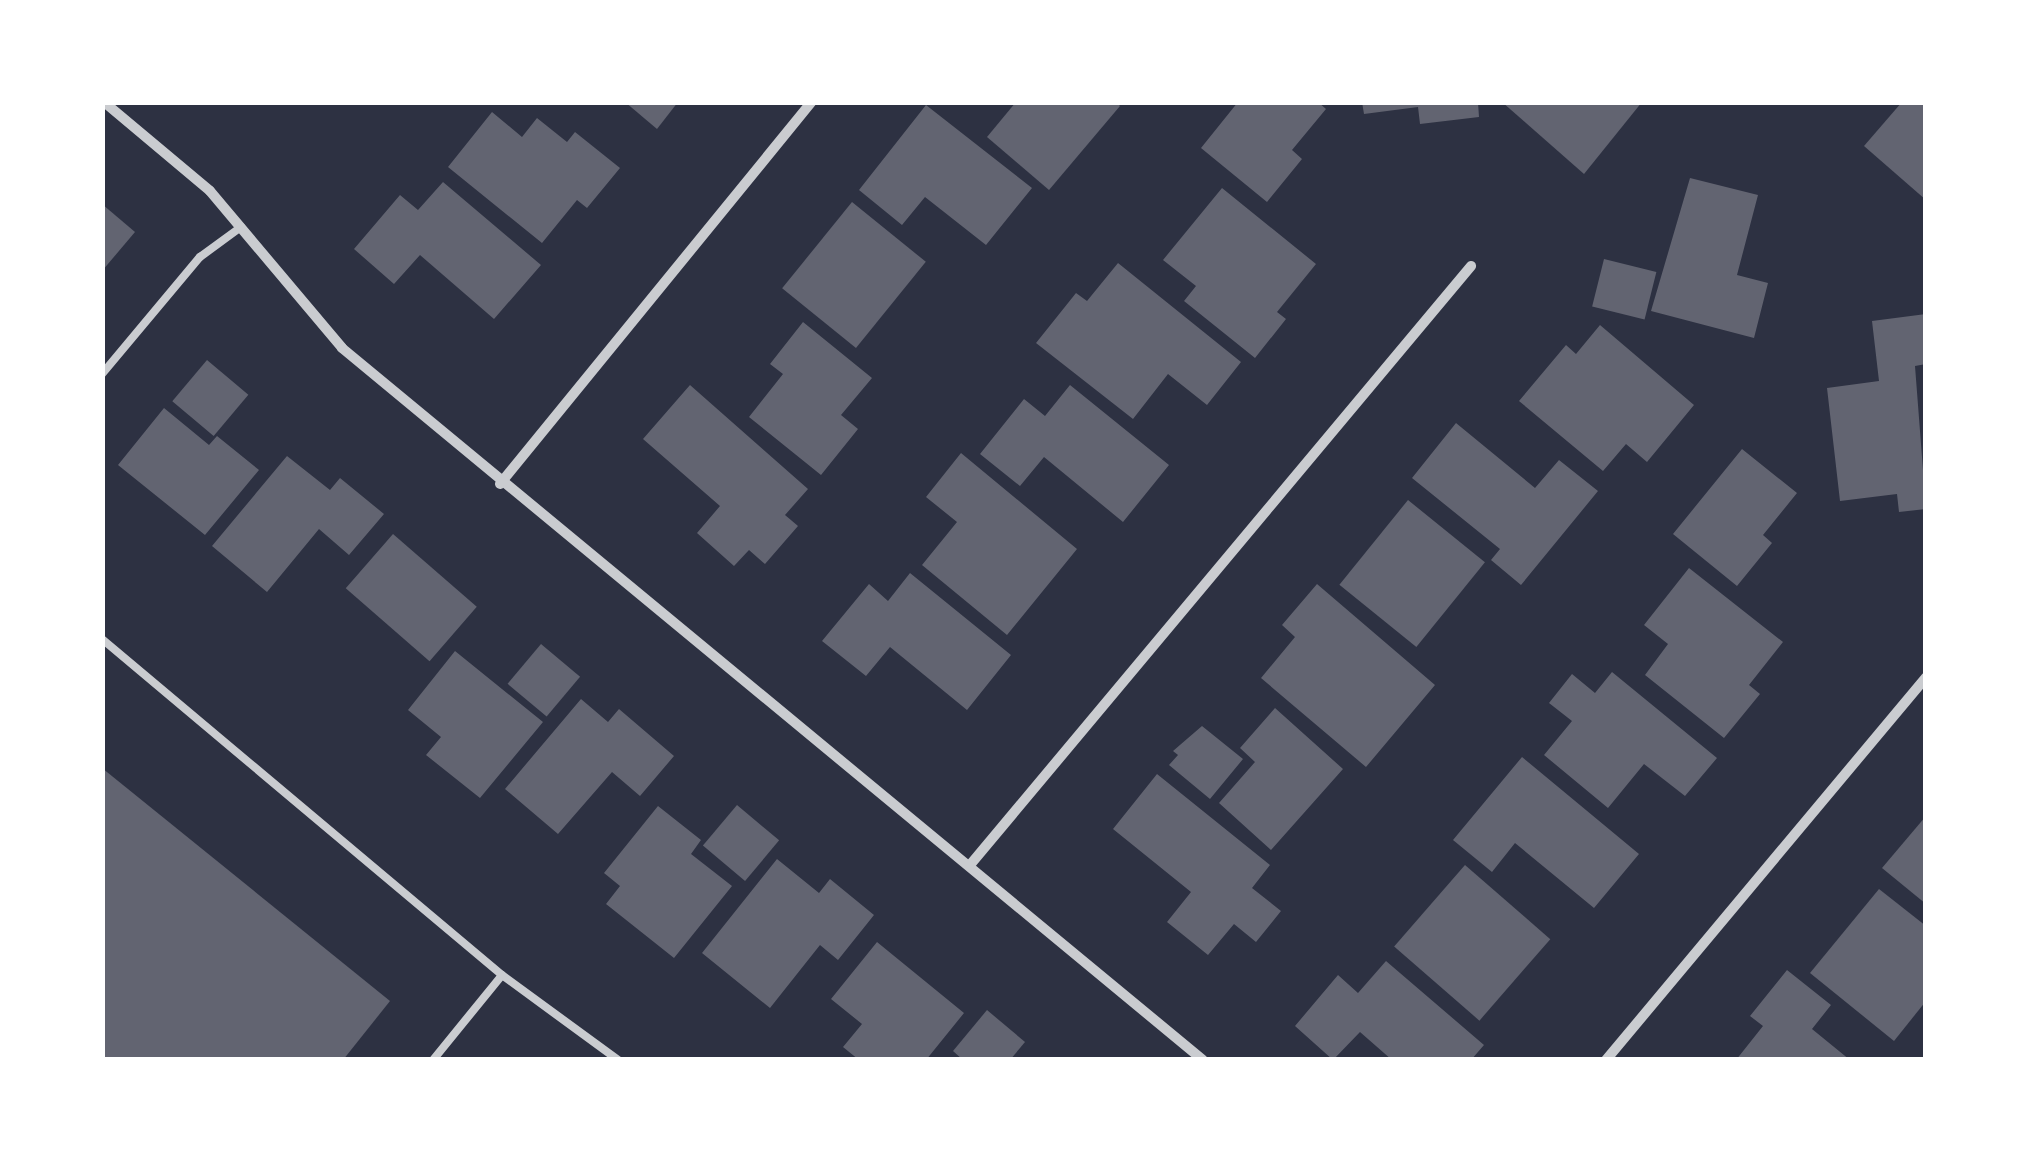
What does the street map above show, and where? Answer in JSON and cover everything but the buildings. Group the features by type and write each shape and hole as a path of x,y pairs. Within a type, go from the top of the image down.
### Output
{"street":[{"path":"104,102 210,191 342,348 500,484 970,865 1203,1060"},
{"path":"500,484 811,102"},
{"path":"970,865 1472,266"},
{"path":"1606,1060 1926,677"}],"lane":[{"path":"102,374 200,258 241,227"},
{"path":"102,639 502,975 618,1060"},
{"path":"432,1060 502,975"}]}
